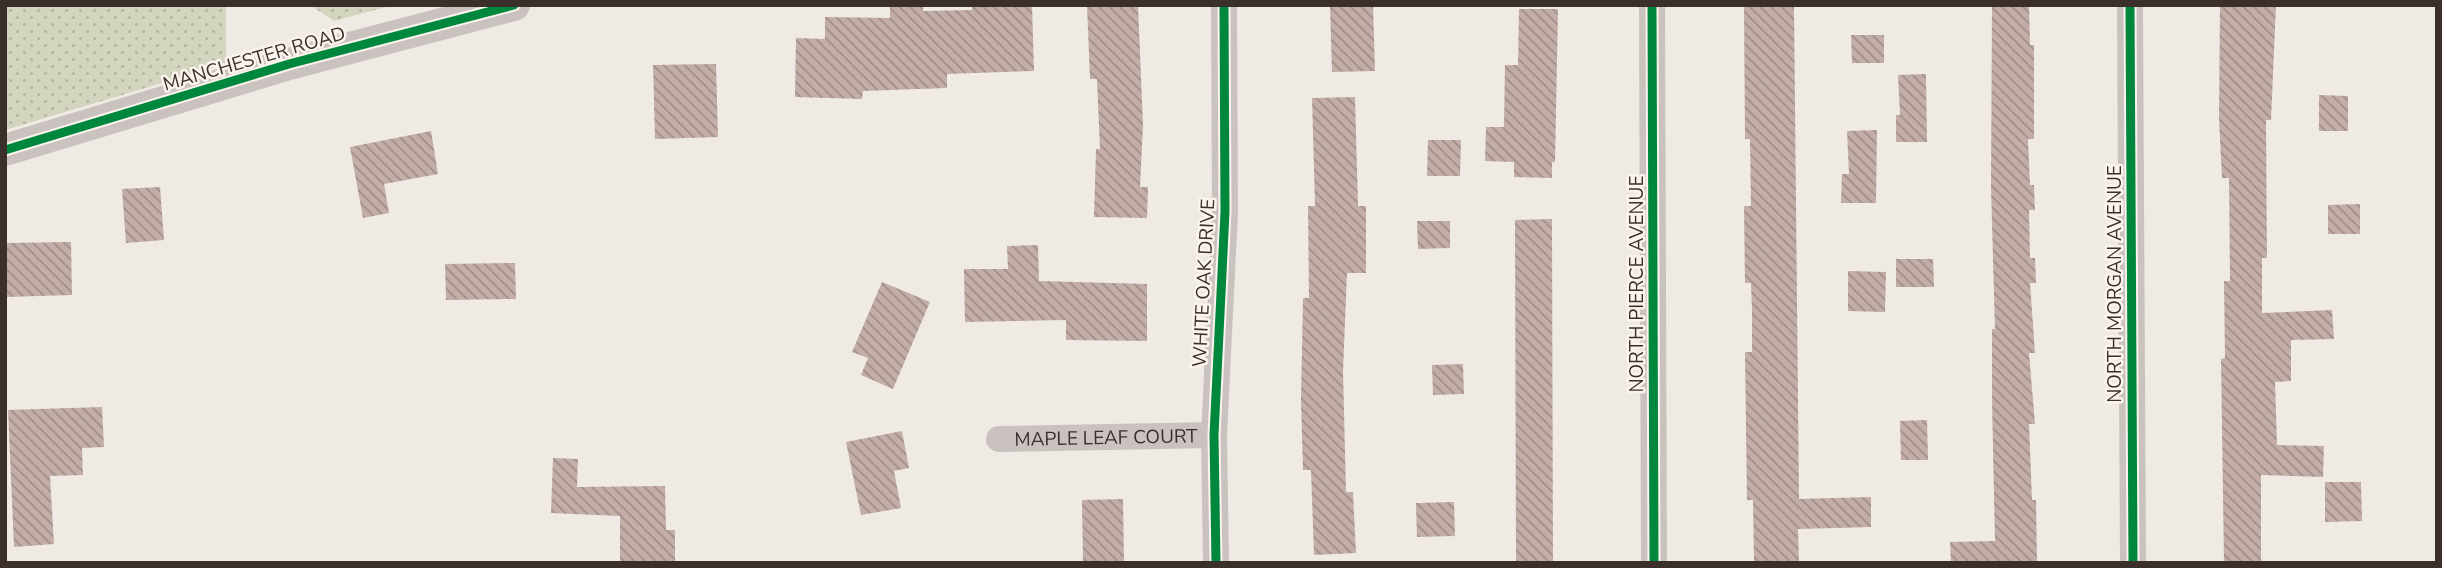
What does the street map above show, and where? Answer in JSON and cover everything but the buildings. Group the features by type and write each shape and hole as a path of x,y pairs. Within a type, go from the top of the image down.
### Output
{"street":[{"name":"MANCHESTER ROAD","path":"5,150 289,64 514,5"},
{"name":"WHITE OAK DRIVE","path":"1216,563 1214,436 1225,212 1224,5"},
{"name":"NORTH PIERCE AVENUE","path":"1652,5 1654,563"},
{"name":"NORTH MORGAN AVENUE","path":"2130,5 2133,563"},
{"name":"MAPLE LEAF COURT","path":"999,439 1214,436"}],"green space":[{"path":"5,5 226,5 226,64 5,130"},
{"path":"310,5 394,5 334,21"}],"cycle path":[{"path":"5,150 289,64 514,5"},
{"path":"1216,563 1214,435 1225,212 1224,5"},
{"path":"1652,5 1654,563"},
{"path":"2130,5 2133,563"}]}
